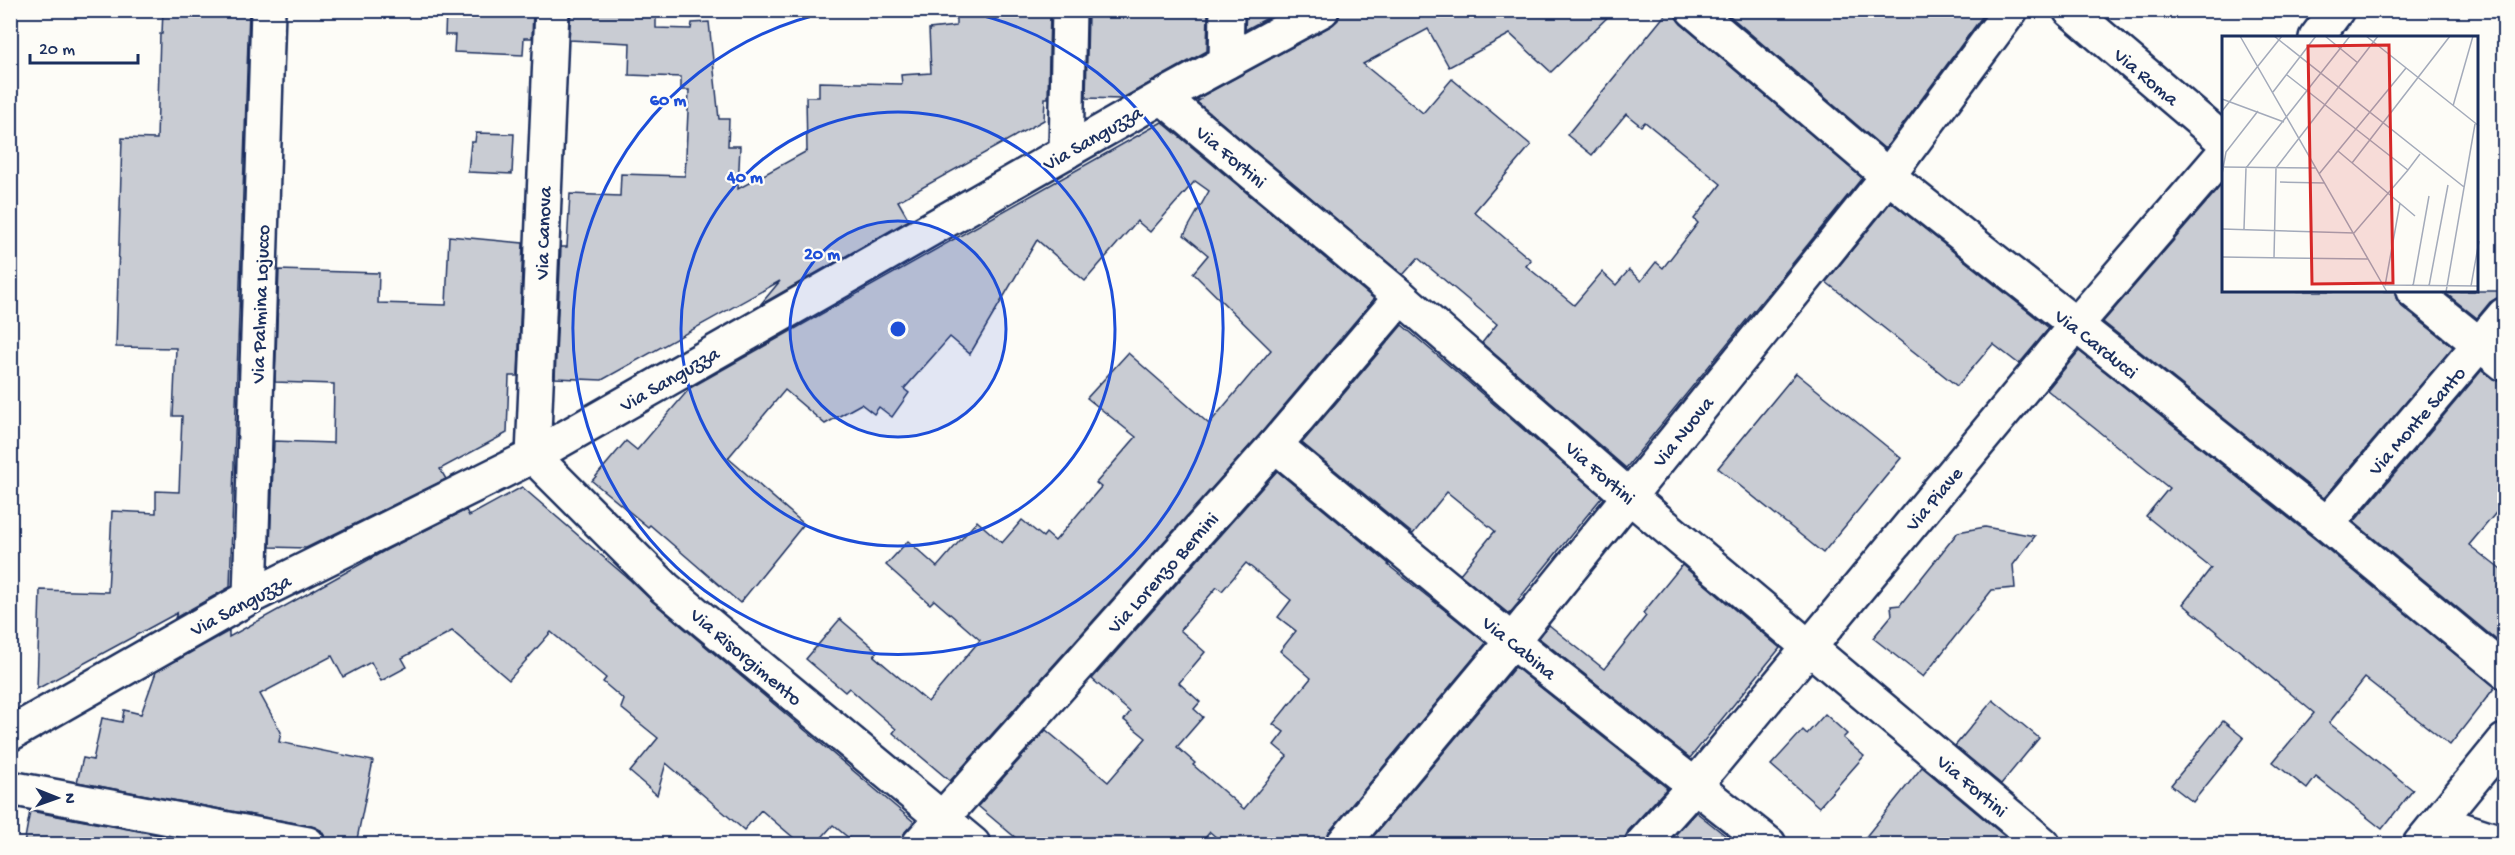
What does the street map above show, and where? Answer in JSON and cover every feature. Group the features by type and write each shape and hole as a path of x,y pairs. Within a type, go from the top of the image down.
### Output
{"street":[{"name":"Via Palmina Lojucco","path":"250,597 268,10"},
{"name":"Via Canova","path":"533,456 552,10"},
{"path":"1065,152 1070,10"},
{"path":"1226,62 1227,10"},
{"name":"Via Sanguzza","path":"10,734 250,597 533,456 1162,97 1322,10"},
{"name":"Via Carducci","path":"1693,10 1888,176 2327,524 2505,671"},
{"name":"Via Nuova","path":"1343,844 1512,641 1888,176 2011,10"},
{"name":"Via Roma","path":"2070,10 2222,139"},
{"path":"2318,36 2337,10"},
{"name":"Via Fortini","path":"1162,97 1401,297 1629,496 2043,844"},
{"name":"Via Piave","path":"1642,844 1696,784 2075,326 2222,155"},
{"path":"2414,292 2493,355"},
{"name":"Via Lorenzo Bernini","path":"919,844 1275,445 1401,297"},
{"name":"Via Monte Santo","path":"2327,524 2493,355 2505,315"},
{"name":"Via Cabina","path":"1275,445 1512,641 1696,784 1769,844"},
{"name":"Via Risorgimento","path":"533,456 665,588 973,844"},
{"path":"2429,833 2505,741"},
{"path":"10,788 308,844"},
{"path":"2429,833 2505,843"}],"building":[{"path":"163,10 249,10 230,587 37,689 40,590 108,592 112,511 156,513 156,491 179,492 182,416 173,416 176,348 116,347 122,138 157,139 160,34 162,34"},
{"path":"446,10 533,10 532,38 524,38 523,55 454,52 455,35 445,35"},
{"path":"571,10 656,10 656,28 691,29 692,23 709,22 719,119 729,119 728,146 740,146 738,189 807,151 806,97 819,97 819,82 902,84 901,75 931,73 929,29 956,26 956,10 1050,12 1048,98 1045,98 1044,120 898,201 909,220 760,305 780,281 602,380 555,378 561,247 567,247 570,194 620,196 621,174 685,176 689,90 681,90 681,77 629,75 630,43 569,40"},
{"path":"1145,10 1208,10 1207,51 1121,99 1086,98 1088,13 1145,15"},
{"path":"1246,10 1282,10 1245,30"},
{"path":"1341,10 1615,10 1551,72 1510,34 1449,67 1428,29 1363,64 1423,113 1452,79 1531,145 1474,212 1531,260 1526,266 1574,305 1602,272 1616,285 1629,270 1641,281 1656,262 1663,268 1698,223 1694,219 1721,184 1645,122 1641,126 1626,114 1592,155 1567,135 1669,10 1675,10 1676,17 1681,24 1862,178 1626,468 1482,343 1497,324 1418,258 1403,275 1197,102 1200,100 1195,100 1331,26 1338,20"},
{"path":"1723,10 1987,10 1885,149"},
{"path":"1162,122 1374,299 1261,433 950,781 893,733 896,729 849,688 845,692 806,659 840,619 877,651 874,656 928,702 980,640 934,600 930,604 886,565 908,541 937,567 977,521 1002,543 1022,520 1043,537 1046,533 1055,541 1101,487 1096,483 1136,437 1087,398 1128,353 1209,424 1271,350 1193,273 1208,255 1184,235 1209,191 1195,181 1150,232 1137,221 1085,281 1037,240 970,354 950,337 904,389 909,393 892,417 879,407 874,414 861,404 825,424 785,390 728,458 804,524 740,603 650,525 648,527 592,481 626,441 637,450 690,388"},
{"path":"476,133 514,134 512,174 468,172 471,142 475,142"},
{"path":"2222,184 2222,292 2395,292 2401,306 2453,347 2324,498 2103,322"},
{"path":"1891,202 2049,328 2019,364 1993,344 1957,386 1826,282"},
{"path":"449,236 523,243 518,376 509,376 507,433 440,469 446,479 306,548 270,547 274,441 333,443 334,384 275,382 279,270 379,273 378,303 446,305"},
{"path":"2505,291 2505,297 2490,302 2477,318 2444,292"},
{"path":"1402,325 1602,497 1509,614 1460,574 1495,531 1447,492 1413,534 1302,443"},
{"path":"2079,351 2315,539 2495,687 2450,745 2365,678 2329,723 2413,790 2382,829 2316,777 2307,789 2273,762 2314,713 2183,604 2211,568 2146,516 2169,488 2047,390"},
{"path":"2482,370 2493,379 2505,382 2505,502 2469,545 2505,573 2505,647 2354,522"},
{"path":"1796,373 1901,458 1823,553 1718,468"},
{"path":"1277,471 1388,565 1486,643 1329,832 1325,844 1224,844 1210,832 1200,844 1023,844 978,806 1046,730 1108,782 1146,738 1124,720 1130,712 1092,679","holes":["1246,563 1291,600 1278,617 1296,631 1280,651 1311,678 1273,724 1284,732 1274,745 1287,756 1244,809 1193,765 1195,763 1177,747 1203,717 1194,709 1200,702 1179,683 1205,652 1180,630 1217,587 1222,591"]},
{"path":"522,487 653,602 914,822 905,832 901,844 856,844 833,825 816,844 801,844 761,810 744,830 666,763 657,795 630,772 658,738 621,708 624,700 603,682 606,678 551,632 509,680 452,631 402,658 407,667 381,681 371,662 343,677 332,656 260,694 281,732 279,742 373,761 356,844 326,844 321,830 311,826 77,782 83,758 93,760 102,718 122,722 124,710 141,714 156,672 229,631 229,637 388,549 466,510 469,516"},
{"path":"1985,527 2035,536 2013,565 2015,588 1992,590 1923,677 1873,638 1892,615 1891,606 1900,605 1958,532"},
{"path":"1682,565 1780,648 1690,758 1539,638 1549,625 1604,669 1646,616 1643,613"},
{"path":"1515,667 1667,788 1628,831 1624,844 1367,844"},
{"path":"1993,700 2039,738 2001,784 1955,746"},
{"path":"1825,714 1847,734 1843,738 1864,756 1819,807 1771,765 1803,730 1807,734"},
{"path":"2223,721 2244,738 2193,802 2171,785"},
{"path":"1922,767 2014,844 1860,844"},
{"path":"30,811 209,844 24,844"},
{"path":"1696,812 1736,844 1667,844"}]}
